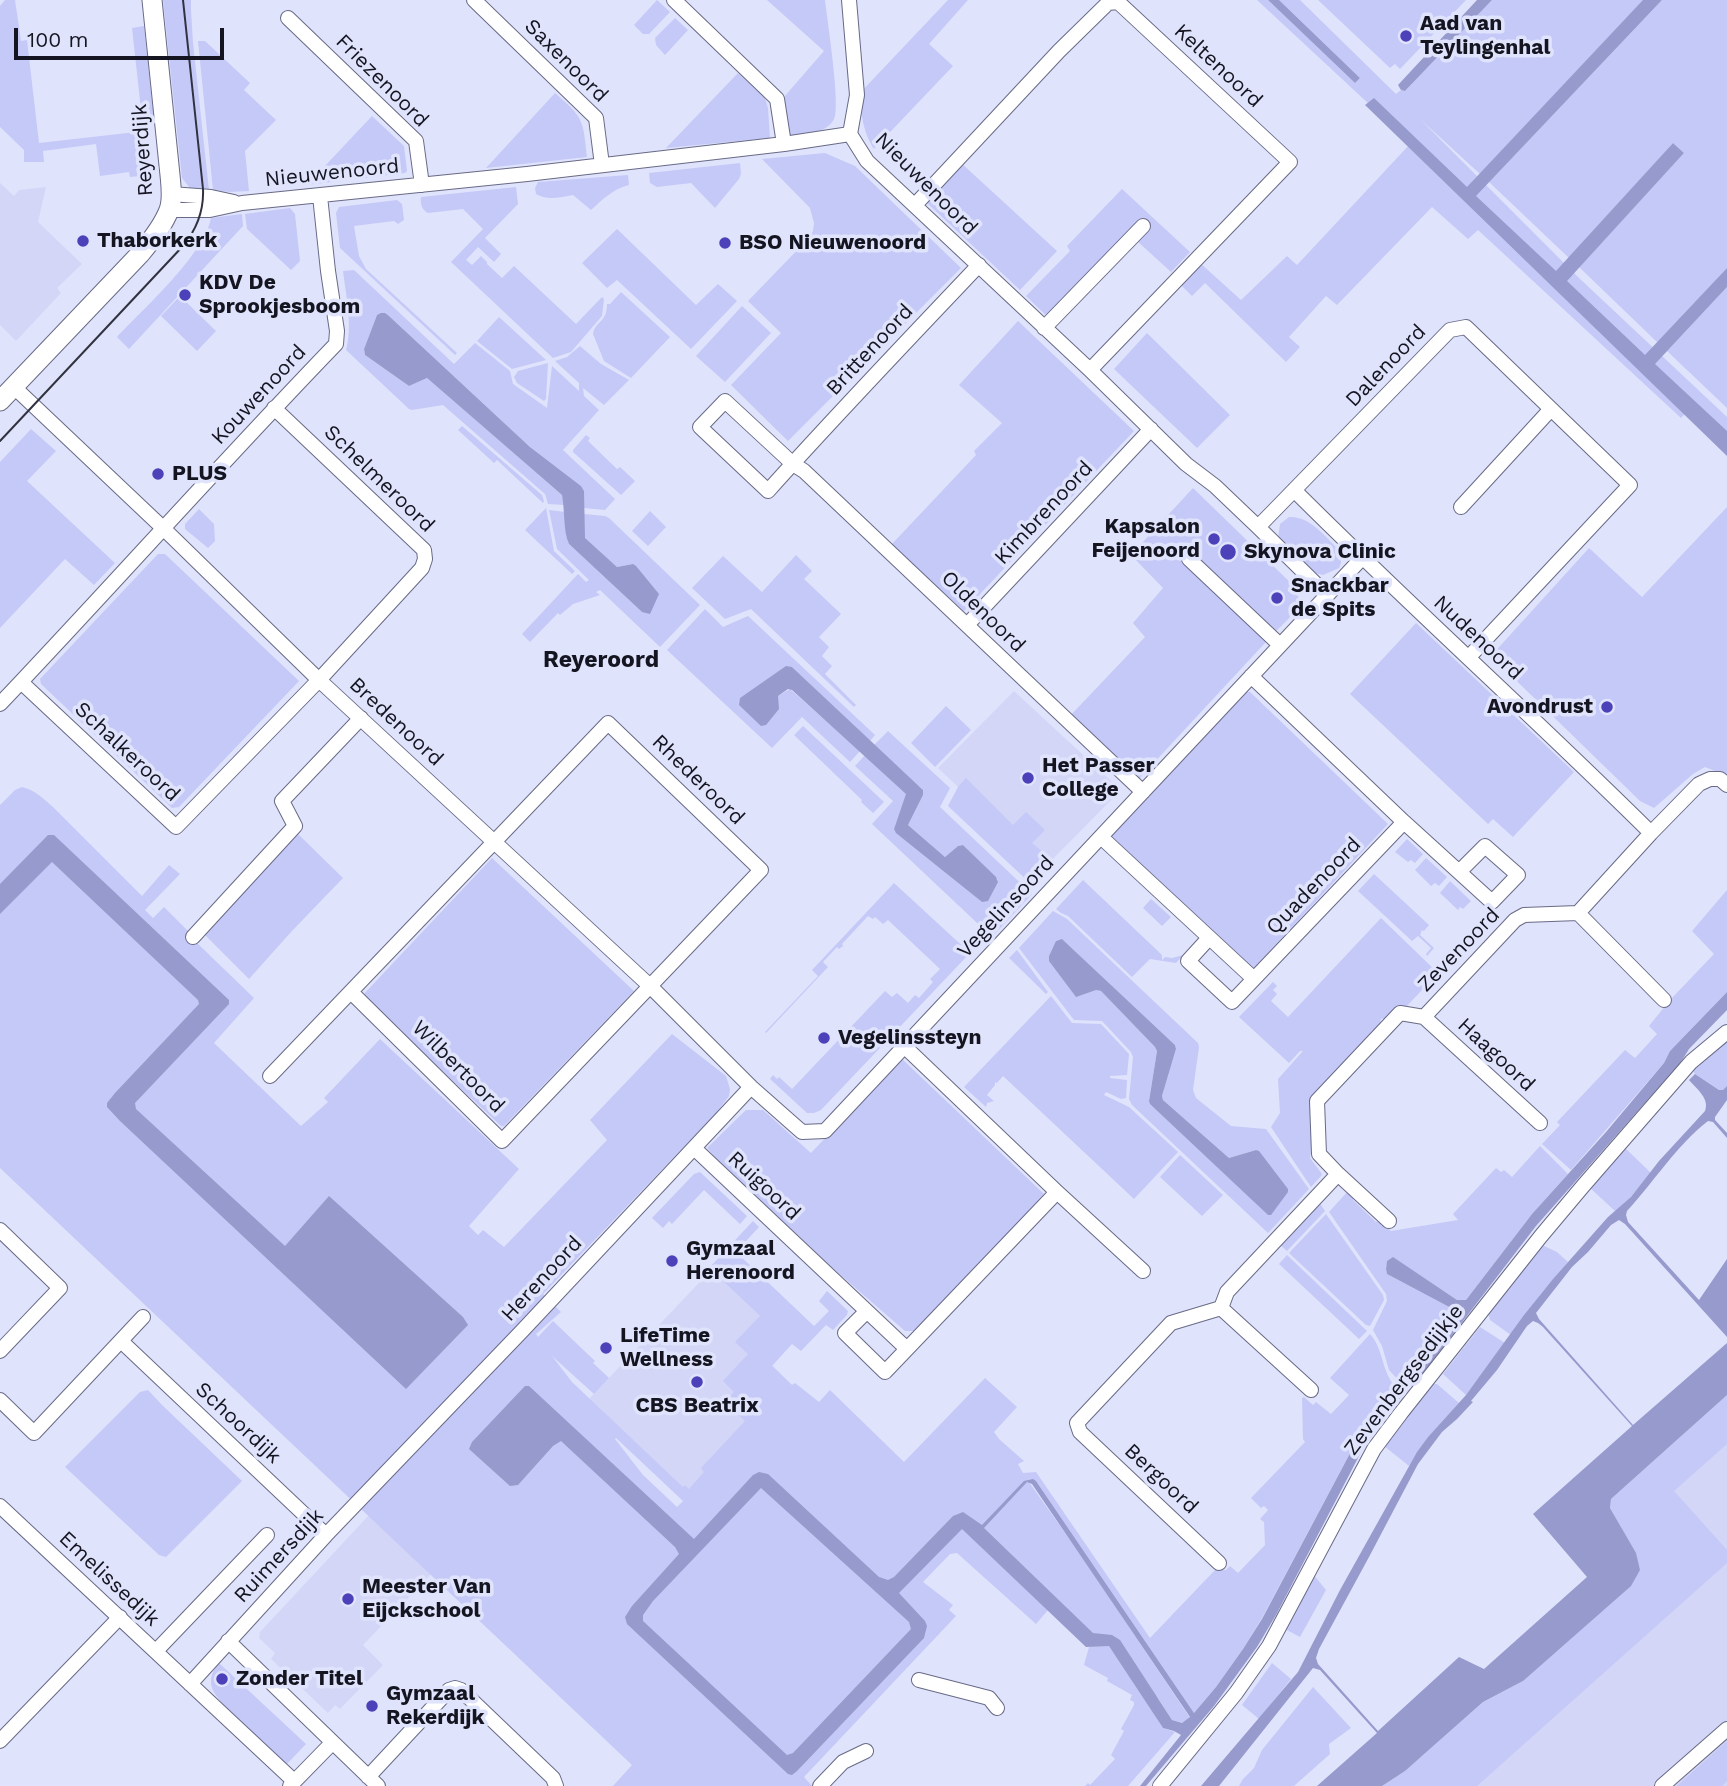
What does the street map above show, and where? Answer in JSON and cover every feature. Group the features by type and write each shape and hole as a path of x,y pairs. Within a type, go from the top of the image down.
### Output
{"street":[{"name":"Reyerdijk","path":"7,394 140,254 153,238 170,202 166,124 152,0"},
{"name":"Saxenoord","path":"474,0 596,118 602,165"},
{"path":"674,0 777,99 784,144"},
{"path":"849,0 857,95 850,134"},
{"name":"Keltenoord","path":"915,205 1059,51 1108,3 1118,2 1290,162 1090,370"},
{"name":"Friezenoord","path":"288,18 416,141 422,185"},
{"name":"Nieuwenoord","path":"170,202 210,210 242,203 602,165 850,134 867,161 1186,464 1215,486 1327,596"},
{"name":"Kouwenoord","path":"164,529 336,344 337,331 320,196"},
{"path":"1044,328 1143,226"},
{"name":"Brittenoord","path":"793,464 979,265"},
{"name":"Dalenoord","path":"1258,527 1450,330 1466,327 1630,485 1469,657"},
{"name":"Bredenoord","path":"7,394 164,529 319,680 650,986 751,1087"},
{"name":"Oldenoord","path":"793,464 768,491 700,427 725,401 804,471 1143,792"},
{"name":"Schelmeroord","path":"274,408 424,550 422,568 319,680"},
{"path":"1461,507 1551,409"},
{"name":"Kimbrenoord","path":"967,625 1150,429"},
{"path":"1294,490 1362,558"},
{"path":"0,704 164,529"},
{"name":"Nudenoord","path":"1362,558 1651,833"},
{"name":"Vegelinsoord","path":"751,1087 802,1132 825,1130 1362,558"},
{"path":"1189,559 1280,645"},
{"path":"1251,676 1459,872"},
{"name":"Schalkeroord","path":"21,682 176,827 319,680"},
{"path":"193,937 295,826 282,802 361,718"},
{"name":"Rhederoord","path":"494,841 608,723 761,870 650,986"},
{"path":"1664,1000 1577,913 1699,784 1710,779 1720,779 1727,785"},
{"name":"Quadenoord","path":"1209,939 1188,961 1232,1002 1404,822"},
{"path":"1101,836 1254,979"},
{"path":"270,1076 494,841"},
{"name":"Zevenoord","path":"1338,1174 1319,1154 1317,1101 1400,1013 1424,1017 1515,920 1524,915 1577,913"},
{"name":"Wilbertoord","path":"351,992 502,1141 650,986"},
{"name":"Haagoord","path":"1424,1017 1540,1123"},
{"name":"Zevenbergsedijkje","path":"1160,1786 1236,1693 1269,1646 1374,1448 1541,1236 1691,1062 1727,1032"},
{"path":"904,1046 1143,1271"},
{"name":"Herenoord","path":"362,1499 751,1087"},
{"name":"Ruigoord","path":"694,1148 907,1349"},
{"path":"1311,1390 1221,1308 1227,1292 1338,1174 1389,1221"},
{"path":"866,1312 845,1333 886,1372 1057,1192"},
{"path":"0,1230 60,1288 0,1351"},
{"name":"Bergoord","path":"1219,1563 1080,1432 1077,1423 1171,1323 1221,1308"},
{"path":"0,1400 34,1433 143,1317"},
{"name":"Schoordijk","path":"121,1341 327,1535"},
{"name":"Ruimersdijk","path":"190,1684 362,1499"},
{"name":"Emelissedijk","path":"2,1512 120,1617 190,1684"},
{"name":"Ruimersdijk","path":"156,1651 267,1535"},
{"path":"0,1741 120,1617"},
{"path":"228,1642 373,1781 449,1690 455,1688 461,1690 544,1769 553,1778 556,1786"},
{"path":"919,1680 989,1698 997,1708"},
{"path":"190,1684 292,1784 332,1743"},
{"path":"1662,1786 1727,1729"},
{"path":"820,1786 844,1762 866,1751"}],"shaded area":[{"path":"5,0 15,0 21,41 27,40 39,143 136,132 141,176 130,177 129,172 100,176 96,144 43,151 44,162 24,162 24,150 0,127 0,6"},
{"path":"163,0 191,0 209,190 190,188 182,178"},
{"path":"657,0 670,12 649,34 643,34 634,25"},
{"path":"767,0 825,0 836,98 834,119 826,128 790,136 784,97 824,51"},
{"path":"948,0 968,0 929,44 953,66 874,149 865,129 859,94"},
{"path":"1257,0 1268,0 1355,83 1360,78 1279,0 1300,0 1396,94 1401,90 1405,91 1492,0 1644,0 1480,174 1420,119 1578,277 1727,417 1727,438 1692,406 1681,418 1478,230 1468,239 1432,207 1337,305 1326,296 1289,337 1300,347 1286,362 1205,283 1192,296 1179,283 1199,262 1241,300 1287,256 1297,265 1411,143"},
{"path":"1268,0 1279,0 1360,78 1355,83"},
{"path":"1318,0 1466,0 1400,69 1395,64 1390,68"},
{"path":"1477,0 1492,0 1405,91 1401,90 1398,85"},
{"path":"1643,0 1662,0 1476,196 1556,271 1673,143 1684,153 1567,281 1645,355 1727,268 1727,287 1655,364 1727,431 1727,456 1365,105 1374,98 1467,187"},
{"path":"1662,0 1727,0 1727,268 1658,343 1579,267 1684,153 1673,143 1569,258 1489,182"},
{"path":"675,18 688,30 665,55 656,45 655,38"},
{"path":"144,26 154,119 142,119 132,28"},
{"path":"198,41 205,41 250,83 244,90 276,120 245,151 249,191 213,190"},
{"path":"738,73 765,98 770,138 666,148"},
{"path":"555,93 572,108 580,120 587,157 486,168"},
{"path":"372,116 404,146 407,171 307,185"},
{"path":"825,153 855,166 961,268 788,441 731,385 781,333 748,301 813,231 810,208 762,159"},
{"path":"960,162 1057,251 1020,290 926,202"},
{"path":"740,163 739,179 715,208 691,183 657,187 650,183 649,173"},
{"path":"628,175 629,185 613,192 591,210 573,195 549,198 536,194 538,182"},
{"path":"0,183 14,196 19,190 46,187 38,222 82,264 57,288 61,293 16,341 0,325"},
{"path":"516,187 518,204 485,238 501,254 494,262 478,247 466,260 472,265 481,256 502,278 514,266 576,324 602,297 604,299 602,316 571,352 553,358 451,262 483,229 463,209 428,213 421,204 421,197"},
{"path":"1122,189 1190,252 1171,272 1136,240 1055,324 1026,296 1070,251 1067,246"},
{"path":"397,200 402,204 404,220 398,224 394,221 354,226 359,256 366,269 457,353 455,355 340,248 336,213 339,207"},
{"path":"290,208 295,214 300,261 291,270 247,229 245,214"},
{"path":"242,214 243,226 129,349 117,337 185,265 206,233 211,218"},
{"path":"617,229 696,305 718,284 737,301 691,349 617,280 607,288 582,263"},
{"path":"354,270 454,364 475,343 510,371 513,384 547,408 552,366 579,391 579,383 555,361 567,357 580,346 601,364 629,380 604,405 583,388 584,396 599,410 563,450 615,499 605,510 584,508 584,492 581,486 530,447 389,316 377,315 364,349 365,355 409,386 427,378 562,495 564,505 548,504 545,494 443,405 409,409 346,350 349,321 343,271"},
{"path":"1727,287 1727,408 1667,351"},
{"path":"621,292 670,337 631,378 604,361 593,334 605,315 607,304"},
{"path":"180,296 216,331 197,351 161,316"},
{"path":"742,306 771,333 725,382 696,356"},
{"path":"381,313 389,316 530,447 581,486 584,491 585,538 617,567 633,564 636,566 659,594 650,614 642,612 569,544 562,495 427,378 409,386 365,355 364,349 377,315"},
{"path":"499,317 546,360 512,369 477,341"},
{"path":"1018,321 1134,431 964,611 891,545 976,455 974,451 1002,423 959,385"},
{"path":"1147,333 1230,415 1197,448 1114,369"},
{"path":"548,363 544,401 517,383 514,377 518,371"},
{"path":"462,426 542,495 543,503 497,460 494,463 458,430"},
{"path":"31,429 56,451 27,481 115,563 94,585 65,559 0,628 0,462"},
{"path":"586,435 590,438 588,441 617,469 620,467 635,481 621,495 573,452"},
{"path":"1193,488 1297,589 1299,601 1290,617 1137,781 1068,718 1145,637 1133,623 1163,588 1131,555"},
{"path":"1727,507 1727,778 1705,767 1654,808 1640,801 1491,656 1589,548 1642,597"},
{"path":"546,508 554,551 575,571 572,574 525,530"},
{"path":"199,509 214,524 215,541 208,548 185,529 185,524"},
{"path":"549,510 565,512 569,544 642,612 633,564 617,567 586,540 584,514 609,518 700,605 660,647 600,590 596,592 600,595 573,604 560,615 558,613 530,642 522,634 578,574 586,582 589,580 557,549"},
{"path":"650,511 666,527 648,546 632,531"},
{"path":"1289,517 1311,524 1341,552 1339,568 1323,575 1315,573 1278,538 1280,524"},
{"path":"158,554 165,554 299,681 179,807 172,808 41,684 40,679"},
{"path":"796,555 812,571 804,579 841,614 819,637 829,647 822,656 832,666 825,674 856,705 854,707 751,609 725,619 692,588 723,556 762,592"},
{"path":"705,609 723,627 748,616 875,735 870,741 792,667 740,698 778,709 778,696 790,689 860,751 850,762 802,717 772,748 667,650"},
{"path":"1416,623 1574,772 1513,837 1493,819 1488,824 1350,694"},
{"path":"786,666 792,667 923,790 908,825 945,857 963,845 996,877 998,882 988,901 982,902 896,833 894,829 906,794 792,690 788,689 778,696 779,709 766,725 761,726 739,705 740,698"},
{"name":"Het Passer College","path":"1014,691 1121,790 1044,868 938,768"},
{"path":"1242,692 1250,692 1388,824 1252,970 1108,836"},
{"path":"946,706 971,730 935,767 911,743"},
{"path":"803,726 884,802 873,813 794,735"},
{"path":"888,731 950,788 940,807 1032,894 992,937 872,824 893,801 855,766 865,755 907,794 894,829 982,902 998,880 963,845 945,857 908,825 923,790 874,745"},
{"path":"966,778 1013,825 1026,812 1045,830 1032,843 1045,854 1039,860 1042,863 1043,875 1033,886 948,806"},
{"path":"22,787 43,798 142,896 169,865 180,874 145,910 153,918 164,907 254,998 214,1043 301,1126 328,1102 324,1098 380,1039 519,1169 469,1226 478,1235 483,1230 504,1247 607,1140 590,1120 672,1034 726,1076 729,1096 717,1112 543,1294 561,1312 536,1334 538,1337 553,1321 595,1361 593,1363 609,1378 594,1394 552,1356 572,1382 683,1487 685,1485 689,1489 704,1472 701,1468 745,1421 725,1402 734,1392 723,1381 748,1354 735,1342 760,1316 709,1268 753,1221 759,1227 736,1252 814,1326 829,1311 819,1301 827,1291 848,1311 833,1330 826,1325 801,1351 792,1344 772,1366 792,1385 795,1383 819,1402 830,1390 904,1462 985,1378 1017,1407 994,1432 1024,1461 1018,1464 1023,1473 1036,1472 1150,1638 1215,1570 1226,1570 1230,1566 1238,1573 1265,1545 1264,1522 1260,1519 1268,1510 1264,1506 1261,1508 1251,1498 1305,1442 1302,1398 1313,1405 1316,1402 1331,1414 1349,1395 1330,1378 1370,1334 1396,1387 1364,1427 1243,1649 1194,1713 1036,1481 1029,1482 1190,1718 1182,1723 1172,1720 1158,1698 1132,1680 1163,1728 1175,1732 1128,1786 1085,1786 1088,1783 1090,1785 1115,1759 1111,1755 1134,1705 1130,1700 1132,1695 1084,1665 1089,1647 1092,1647 1048,1610 1036,1624 957,1553 950,1554 923,1582 953,1605 949,1610 956,1616 804,1777 812,1786 613,1786 632,1765 0,1168 0,805 15,790","holes":["616,1438 683,1501 677,1507 643,1475"]},
{"path":"297,833 343,878 249,979 203,933"},
{"path":"48,835 54,835 229,1000 229,1004 135,1103 136,1109 285,1246 329,1196 463,1317 468,1325 406,1389 107,1107 115,1093 199,1004 198,1000 52,862 0,914 0,884"},
{"path":"1407,839 1423,854 1415,863 1411,860 1408,862 1395,852"},
{"path":"492,858 634,991 504,1126 362,996"},
{"path":"1426,858 1447,877 1439,886 1435,883 1431,886 1415,870"},
{"path":"1374,874 1429,925 1420,935 1434,948 1427,956 1431,948 1418,936 1412,941 1358,891"},
{"path":"1083,880 1162,955 1162,960 1165,957 1183,955 1176,963 1150,959 1132,977 1068,916 1056,909"},
{"path":"1450,881 1471,901 1463,909 1460,907 1458,910 1440,893"},
{"path":"894,883 970,953 821,1110 807,1113 770,1079 773,1075 792,1089 885,991 892,997 897,993 908,1003 915,995 919,998 933,982 930,979 940,969 888,920 883,924 875,917 873,919 868,916 842,944 845,949 843,946 839,949 837,947 823,962 828,967 765,1032 818,976 812,970"},
{"path":"1727,890 1727,992 1670,1051 1664,1063 1571,1170 1542,1144 1560,1125 1557,1122 1625,1050 1635,1058 1657,1034 1649,1026 1714,954 1692,931"},
{"path":"1151,899 1171,917 1162,926 1143,908"},
{"path":"1053,911 1067,919 1198,1043 1193,1090 1196,1098 1231,1126 1266,1129 1309,1189 1268,1233 1132,1105 1129,1099 1133,1057 1131,1052 1102,1021 1074,1020 1019,948","holes":["1057,940 1064,941 1175,1045 1163,1100 1229,1158 1256,1150 1268,1215 1149,1100 1157,1051 1155,1047 1101,991 1049,956"]},
{"path":"1381,918 1438,973 1406,1007 1384,1020 1382,1018 1382,1022 1315,1093 1313,1152 1311,1151 1310,1158 1322,1174 1311,1187 1271,1127 1280,1113 1278,1079 1303,1051 1289,1063 1239,1017 1273,982 1277,986 1273,990 1277,994 1271,1001 1288,1017"},
{"path":"1062,939 1175,1045 1163,1100 1229,1158 1259,1151 1288,1189 1271,1215 1150,1104 1157,1051 1155,1047 1101,991 1096,990 1076,997 1049,961 1056,941"},
{"path":"1017,950 1048,992 1046,994 1009,958"},
{"path":"1727,992 1727,1010 1689,1049 1681,1062 1536,1226 1427,1368 1370,1435 1257,1647 1214,1706 1146,1786 1140,1786 1181,1735 1163,1728 1109,1646 1086,1647 962,1529 899,1593 925,1621 927,1626 924,1638 797,1771 792,1775 788,1774 627,1624 625,1617 632,1606 679,1554 675,1547 561,1441 553,1446 518,1485 510,1486 469,1449 472,1442 525,1386 529,1386 694,1539 753,1475 759,1472 768,1474 879,1577 888,1580 953,1516 963,1512 982,1525 1024,1481 1033,1479 1194,1713 1216,1687 1262,1619 1364,1427 1435,1343 1455,1313 1453,1309 1387,1274 1387,1261 1393,1257 1457,1300 1466,1300 1532,1214 1606,1132 1664,1063 1670,1051","holes":["1027,1482 1032,1484 1190,1717 1182,1723 1172,1720 1120,1640 1112,1635 1093,1633 984,1528","761,1488 909,1622 911,1629 793,1753 787,1755 643,1621 643,1615 653,1601"]},
{"path":"1051,996 1072,1023 1101,1024 1129,1054 1127,1075 1110,1076 1127,1080 1126,1098 1121,1099 1106,1092 1104,1095 1129,1107 1178,1152 1134,1199 1003,1076 995,1082 987,1095 994,1101 987,1103 986,1107 964,1087"},
{"path":"1727,1037 1727,1086 1719,1090 1695,1074 1691,1068"},
{"path":"901,1058 1044,1194 916,1331 905,1331 813,1251 707,1148 746,1110 763,1110 811,1153"},
{"path":"1695,1074 1719,1090 1727,1086 1727,1100 1715,1120 1727,1133 1727,1138 1713,1122 1708,1121 1675,1153 1626,1215 1628,1222 1699,1300 1727,1259 1727,1337 1619,1220 1611,1225 1572,1267 1536,1313 1633,1425 1727,1343 1727,1395 1611,1499 1610,1508 1636,1553 1640,1570 1631,1586 1523,1681 1483,1702 1405,1771 1382,1786 1317,1786 1377,1733 1320,1670 1313,1668 1219,1786 1201,1786 1298,1672 1340,1590 1428,1437 1466,1395 1553,1279 1608,1217 1631,1197 1659,1161 1705,1111 1704,1098 1689,1080","holes":["1533,1321 1538,1323 1632,1426 1533,1514 1587,1577 1484,1669 1459,1657 1378,1731 1318,1664 1316,1658 1319,1649 1418,1464 1442,1432 1473,1402 1471,1401 1497,1370 1527,1326"]},
{"path":"1540,1146 1568,1174 1532,1214 1466,1300 1457,1300 1393,1258 1387,1261 1387,1274 1453,1309 1455,1313 1401,1383 1389,1370 1382,1346 1373,1330 1387,1301 1386,1294 1329,1212 1349,1190 1355,1197 1353,1200 1376,1222 1380,1220 1391,1231 1458,1220 1453,1214 1496,1168 1501,1172 1504,1170 1512,1177"},
{"path":"1623,1146 1651,1173 1616,1212 1589,1187"},
{"path":"1180,1155 1223,1195 1202,1216 1160,1177"},
{"path":"700,1172 747,1216 740,1224 704,1190 672,1224 669,1221 663,1228 652,1218 694,1174"},
{"path":"1319,1202 1325,1211 1287,1251 1279,1244"},
{"path":"1326,1214 1383,1295 1384,1300 1370,1326 1289,1253"},
{"path":"1542,1245 1557,1252 1568,1262 1511,1335 1490,1320 1488,1313"},
{"path":"1287,1255 1367,1331 1359,1339 1279,1264"},
{"name":"CBS Beatrix","path":"711,1270 791,1345 772,1365 793,1386 690,1494 589,1399"},
{"path":"1480,1327 1505,1343 1466,1395 1443,1374"},
{"path":"1727,1365 1727,1786 1382,1786 1523,1681"},
{"path":"1433,1384 1437,1384 1459,1403 1428,1437 1409,1466 1384,1446"},
{"path":"148,1390 242,1481 166,1557 159,1555 65,1467 140,1392"},
{"path":"1727,1395 1727,1444 1674,1491 1727,1550 1727,1563 1477,1786 1382,1786 1405,1771 1483,1702 1523,1681 1640,1570 1636,1554 1610,1508 1611,1499"},
{"name":"Meester Van Eijckschool","path":"370,1514 433,1572 363,1645 383,1665 340,1709 335,1705 328,1713 271,1659 275,1653 259,1638 260,1632"},
{"path":"1313,1574 1326,1590 1300,1637 1285,1629"},
{"path":"219,1663 306,1744 287,1764 216,1695 211,1681 213,1671"},
{"path":"1272,1663 1291,1679 1259,1719 1242,1705"},
{"path":"1313,1687 1351,1728 1329,1744 1330,1754 1294,1786 1239,1786 1254,1768 1262,1750"},
{"path":"1727,1741 1727,1781 1722,1786 1677,1786"}],"tram line":[{"path":"0,441 183,246 199,219 203,189 183,0"}],"place":[{"name":"Aad van Teylingenhal","path":"1406,36"},
{"name":"Thaborkerk","path":"83,241"},
{"name":"BSO Nieuwenoord","path":"725,243"},
{"name":"KDV De Sprookjesboom","path":"185,295"},
{"name":"PLUS","path":"158,474"},
{"name":"Kapsalon Feijenoord","path":"1214,539"},
{"name":"Skynova Clinic","path":"1228,552"},
{"name":"Snackbar de Spits","path":"1277,598"},
{"name":"Avondrust","path":"1607,707"},
{"name":"Het Passer College","path":"1028,778"},
{"name":"Vegelinssteyn","path":"824,1038"},
{"name":"Gymzaal Herenoord","path":"672,1261"},
{"name":"LifeTime Wellness","path":"606,1348"},
{"name":"CBS Beatrix","path":"697,1382"},
{"name":"Meester Van Eijckschool","path":"348,1599"},
{"name":"Zonder Titel","path":"222,1679"},
{"name":"Gymzaal Rekerdijk","path":"372,1706"}],"district":[{"name":"Reyeroord","path":"601,660"}]}
